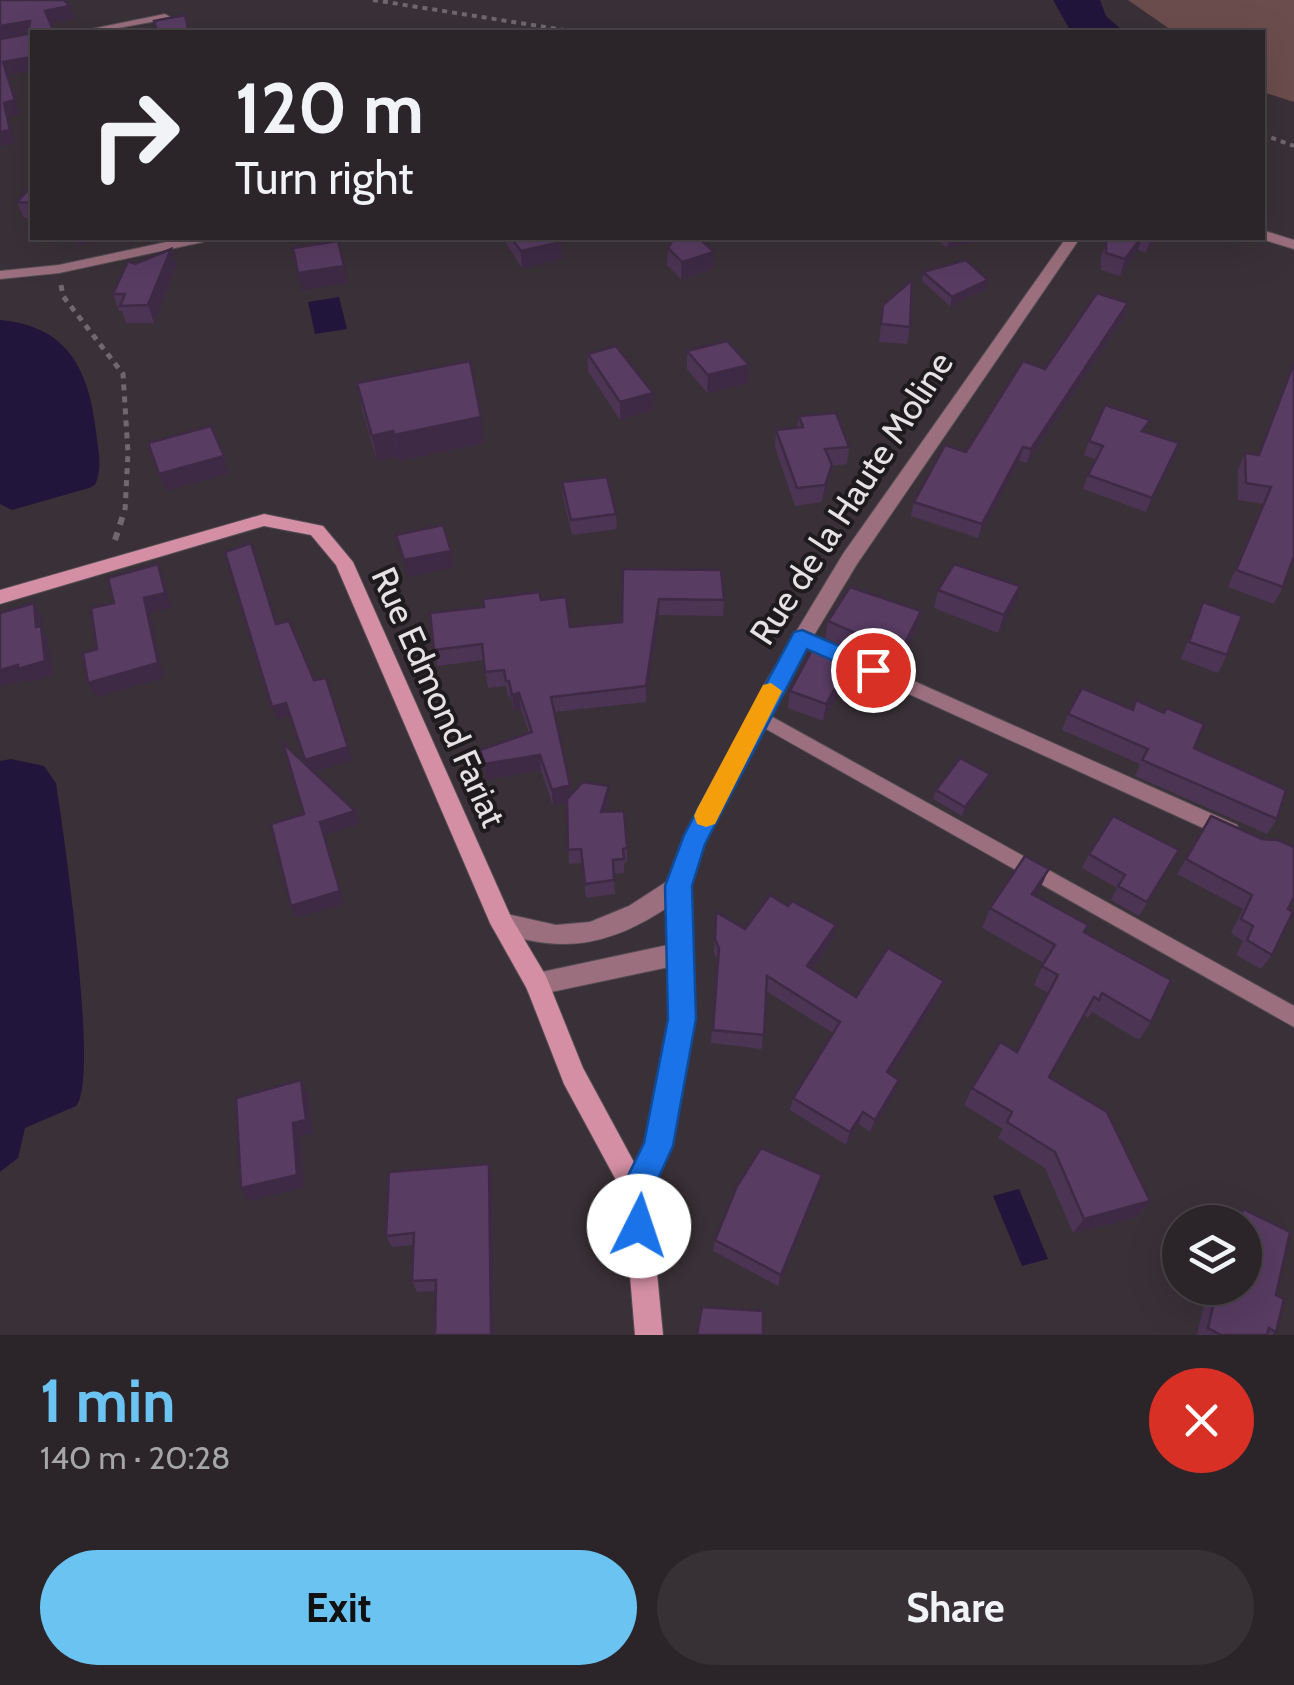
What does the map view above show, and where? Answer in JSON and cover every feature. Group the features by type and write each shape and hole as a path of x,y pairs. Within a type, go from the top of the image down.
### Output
{"street":[{"path":"1265,235 1294,245"},
{"path":"0,276 58,269 193,240"},
{"name":"Rue de la Haute Moline","path":"636,1190 658,1146 682,1019 678,886 693,842 758,716 811,642 850,560 1072,240"},
{"name":"Rue Edmond Fariat","path":"0,597 264,520 317,530 344,562 502,923 536,984 573,1076 636,1190"},
{"path":"502,923 558,935 595,930 641,914 678,886"},
{"path":"536,984 682,953"},
{"path":"636,1190 648,1335"}],"lane":[{"path":"93,30 165,17"},
{"path":"855,662 1244,837"},
{"path":"758,716 1294,1017"}],"path":[{"path":"373,0 564,30"},
{"path":"1265,135 1294,146"},
{"path":"58,269 63,296 123,374 128,453 126,504 106,566"}],"shaded area":[{"path":"1053,0 1100,0 1106,16 1122,30 1070,30"},
{"path":"1128,0 1294,0 1294,102 1265,93 1265,30 1171,30"},
{"path":"339,297 347,329 315,334 308,302"},
{"path":"0,320 43,331 71,355 93,409 99,465 95,485 12,510 0,504"},
{"path":"11,759 44,766 56,783 78,952 84,1051 82,1087 76,1106 25,1128 18,1158 0,1172 0,761"},
{"path":"1019,1189 1048,1259 1022,1266 993,1196"}],"building":[{"path":"0,0 64,0 70,6 45,11 53,30 30,30 30,57 3,62 15,100 4,103 10,130 0,132 0,39 28,34 30,21 0,26"},
{"path":"185,15 189,30 156,30 154,21"},
{"path":"30,188 30,203 17,202"},
{"path":"513,240 561,242 521,251"},
{"path":"673,240 701,240 714,252 682,262 668,248"},
{"path":"1106,240 1139,240 1125,259 1106,253"},
{"path":"338,241 344,266 298,273 293,248"},
{"path":"171,249 148,305 120,306 125,294 113,294 128,261 135,264"},
{"path":"966,260 988,280 952,297 923,272"},
{"path":"912,280 910,327 881,324 883,305"},
{"path":"1097,293 1128,303 1031,449 1023,447 982,524 914,502 945,445 966,452 1023,361 1045,369"},
{"path":"727,341 749,365 708,375 687,351"},
{"path":"616,346 653,393 620,402 588,354"},
{"path":"470,361 481,417 372,436 357,383"},
{"path":"1294,363 1294,556 1283,587 1236,570 1271,487 1246,483 1245,453 1259,455"},
{"path":"1105,405 1150,420 1142,431 1179,443 1152,498 1088,475 1103,446 1089,441"},
{"path":"836,413 849,447 825,449 832,465 825,485 797,488 776,430 803,427 799,416"},
{"path":"211,426 224,456 159,474 148,443"},
{"path":"607,477 616,514 571,520 562,482"},
{"path":"443,525 451,551 404,560 396,535"},
{"path":"251,543 276,624 289,621 314,680 326,678 348,747 305,760 286,703 272,707 225,552"},
{"path":"158,564 165,593 144,598 158,663 88,683 83,653 97,649 91,608 114,603 108,578"},
{"path":"954,564 1020,586 1004,615 938,590"},
{"path":"623,569 721,570 724,600 659,599 646,686 551,697 570,785 552,790 540,755 484,764 480,750 532,732 519,693 512,695 504,670 485,672 482,644 434,650 430,613 484,607 483,599 539,592 541,600 566,597 570,627 622,622"},
{"path":"850,587 921,611 900,653 828,621"},
{"path":"1203,602 1242,616 1227,655 1189,642"},
{"path":"34,603 45,661 0,670 0,613"},
{"path":"818,639 890,671 887,677 859,664 851,680 842,676 826,704 790,691"},
{"path":"1082,688 1133,710 1136,700 1204,724 1194,748 1286,790 1277,819 1142,760 1148,749 1068,714"},
{"path":"283,743 355,811 320,822 340,891 291,906 271,824 304,814"},
{"path":"960,758 990,774 965,807 936,790"},
{"path":"583,782 609,786 601,812 624,811 627,848 623,849 624,859 613,860 614,880 585,884 581,849 568,850 567,799"},
{"path":"1113,816 1179,850 1147,902 1118,886 1125,875 1089,854"},
{"path":"1211,816 1262,839 1294,847 1294,897 1288,909 1293,912 1272,955 1247,940 1253,926 1241,919 1252,895 1186,859"},
{"path":"1025,856 1049,869 1032,894 1088,925 1084,932 1171,980 1151,1022 1102,993 1099,1000 1094,997 1049,1077 1107,1112 1150,1201 1084,1219 1055,1152 1007,1122 1012,1112 972,1088 1000,1042 1017,1052 1058,975 1042,966 1055,945 990,908"},
{"path":"770,895 788,906 792,901 836,925 807,966 856,997 888,948 944,981 887,1072 899,1080 875,1120 863,1112 850,1132 793,1098 840,1022 767,976 764,1035 713,1030 719,948 715,939 716,912 745,929"},
{"path":"301,1080 306,1120 293,1123 297,1175 241,1188 236,1098"},
{"path":"761,1148 822,1175 781,1275 715,1240 737,1186"},
{"path":"489,1164 491,1335 435,1335 436,1280 412,1281 414,1233 386,1236 389,1172"},
{"path":"1262,1218 1290,1232 1276,1295 1284,1299 1276,1332 1269,1328 1267,1335 1221,1335 1208,1328 1213,1305 1262,1305"},
{"path":"702,1307 763,1311 763,1335 697,1335"}],"slow traffic":[{"path":"706,816 771,691"}],"route":[{"path":"639,1226 636,1190 658,1146 682,1019 678,886 693,842 774,684 802,638 873,670"}]}
